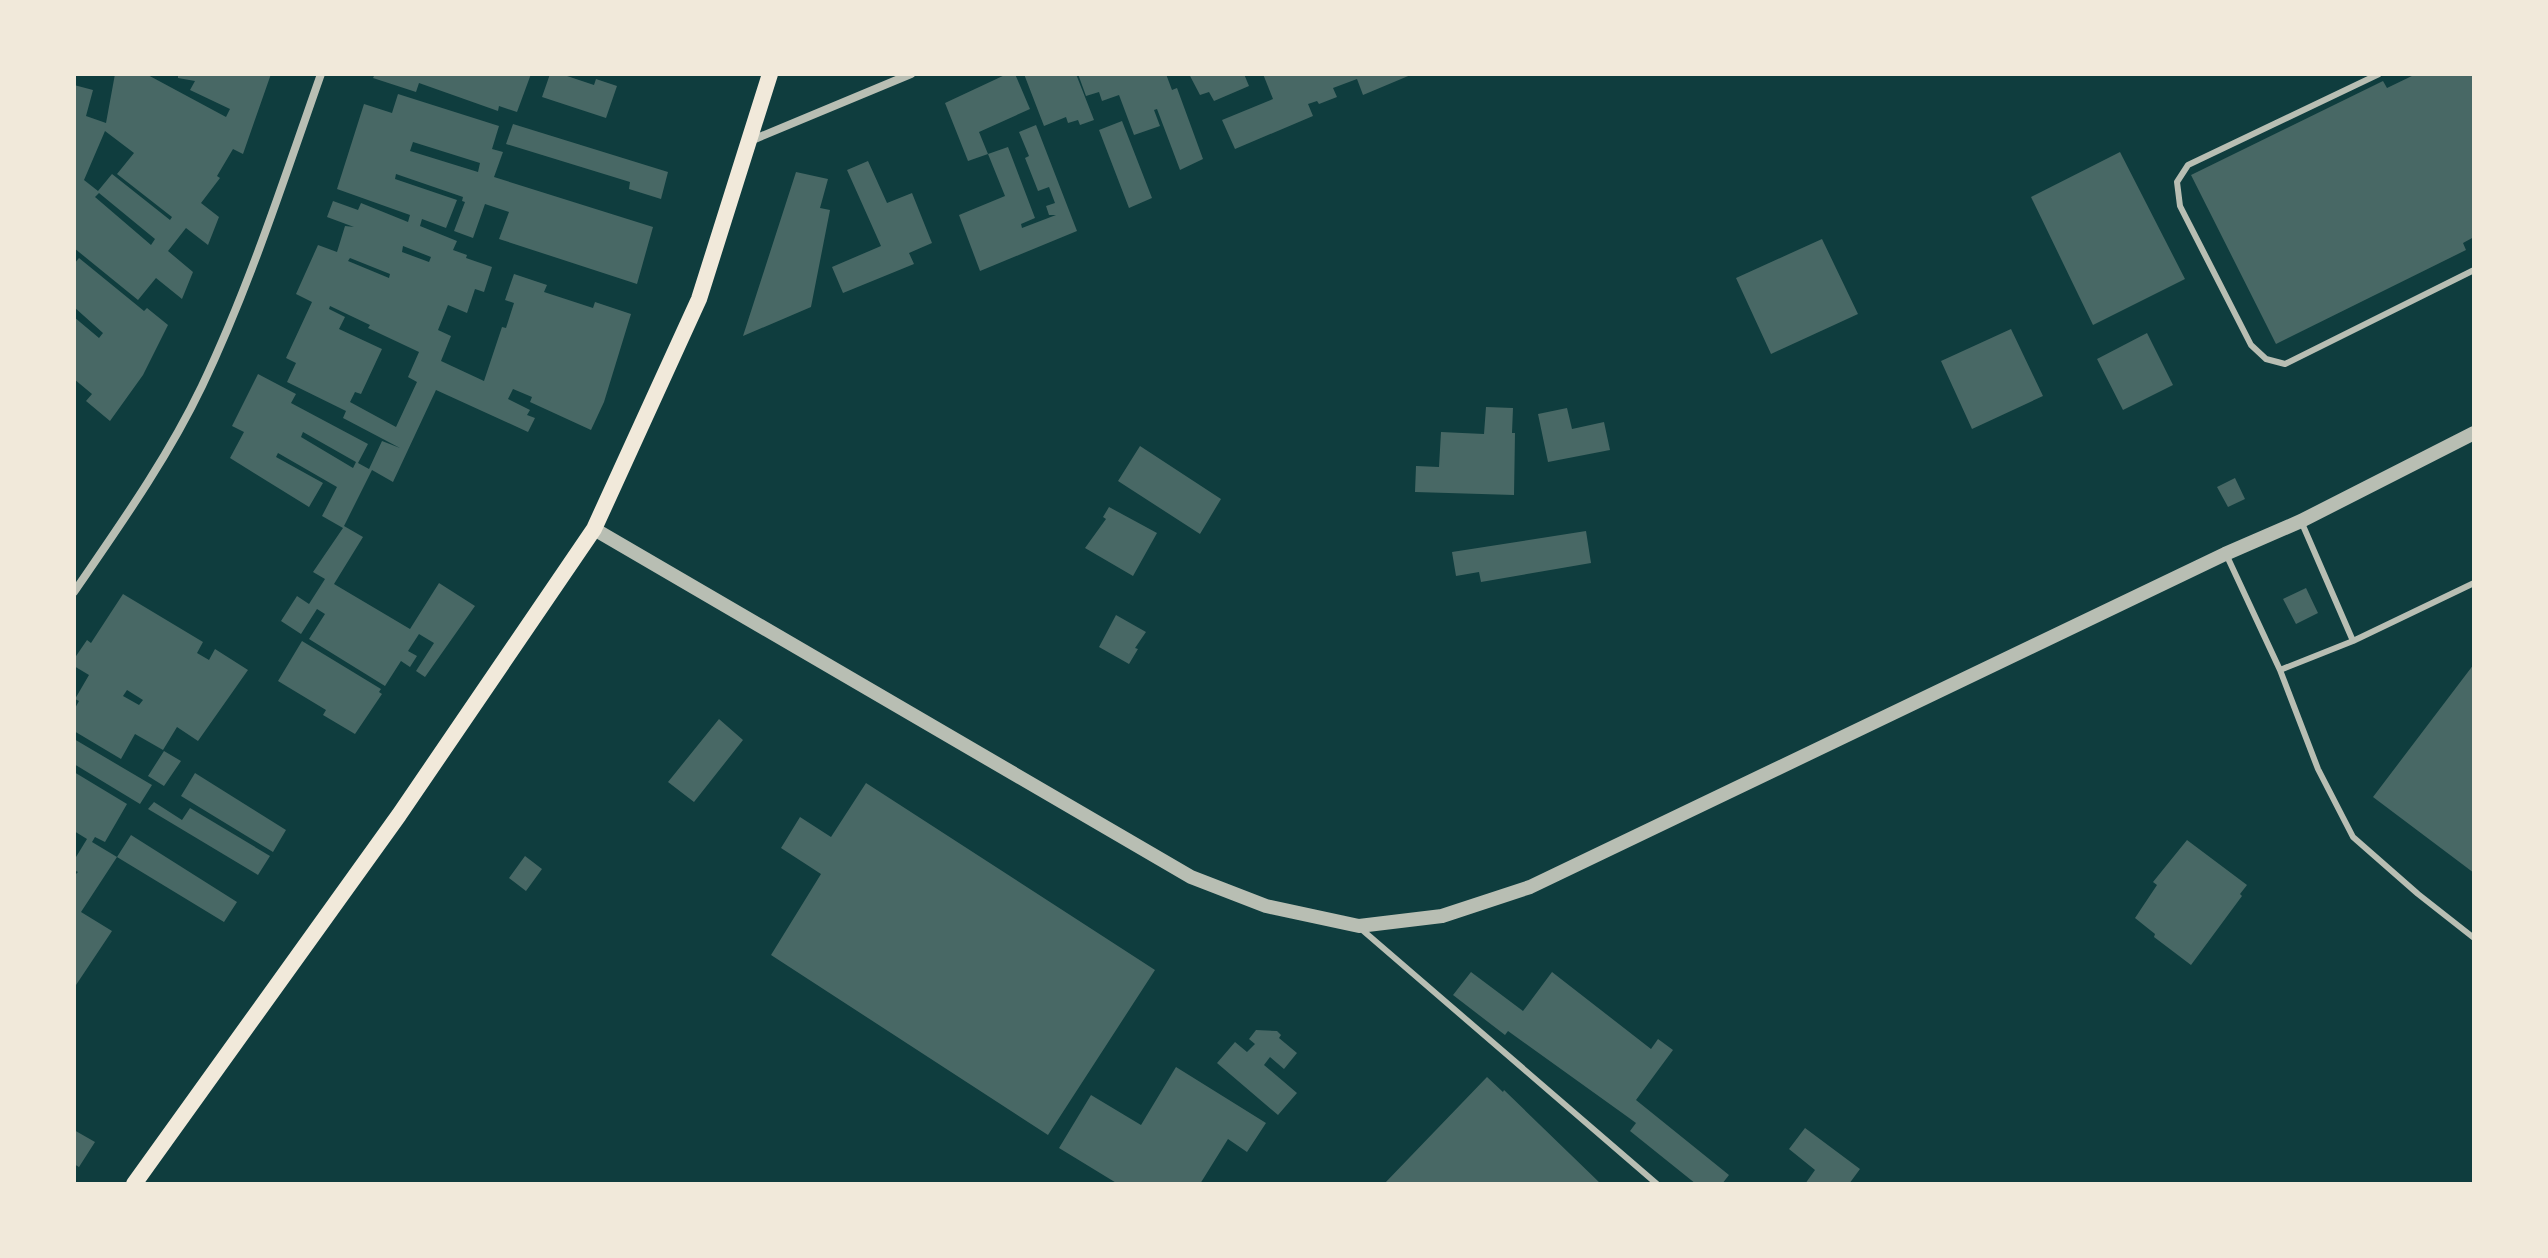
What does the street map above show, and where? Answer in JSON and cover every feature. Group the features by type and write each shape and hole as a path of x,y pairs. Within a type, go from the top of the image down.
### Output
{"main road":[{"path":"134,1184 399,815 594,529 699,299 770,74"}],"street":[{"path":"74,592 145,488 201,387 251,271 321,74"},
{"path":"750,141 911,74"},
{"path":"594,529 1191,877 1266,906 1359,926 1442,916 1530,887 2225,554 2301,521 2474,433"}],"lane":[{"path":"2379,74 2188,165 2177,182 2180,206 2251,345 2266,359 2285,364 2474,270"},
{"path":"2301,521 2353,641"},
{"path":"2225,554 2280,670 2318,769 2353,837 2474,938"},
{"path":"2280,670 2353,641 2474,583"},
{"path":"1359,926 1657,1184"}],"building":[{"path":"115,74 146,74 226,117 230,109 190,90 195,81 178,78 178,74 271,74 243,154 233,149 217,176 220,178 201,203 219,217 208,245 186,228 168,251 193,272 182,299 156,278 138,300 74,248 74,85 93,90 86,116 106,123","holes":["105,131 134,153 117,174 172,217 170,220 112,174 98,191 84,180","99,193 155,239 151,245 95,197"]},
{"path":"375,74 531,74 517,112 499,106 498,111 419,83 416,92 373,78"},
{"path":"550,74 561,74 594,85 596,79 617,86 606,118 542,97"},
{"path":"1007,74 1015,74 1030,109 979,132 988,154 968,161 945,103"},
{"path":"1024,74 1076,74 1094,120 1080,125 1078,120 1068,123 1066,117 1044,126"},
{"path":"1078,74 1166,74 1172,90 1177,88 1203,159 1180,170 1157,109 1154,110 1160,126 1134,135 1119,95 1102,101 1099,92 1086,96"},
{"path":"1189,74 1244,74 1249,86 1214,101 1209,92 1200,95"},
{"path":"1263,74 1413,74 1363,95 1357,79 1333,88 1337,97 1319,104 1317,101 1308,104 1313,116 1235,149 1222,120 1273,99"},
{"path":"2416,74 2474,74 2474,237 2463,243 2466,250 2276,344 2191,175 2383,81 2387,88"},
{"path":"398,94 499,126 492,149 503,152 494,177 653,227 637,284 499,239 509,212 485,204 473,238 454,231 465,202 462,201 463,197 396,174 395,179 457,200 446,228 422,219 420,226 457,241 453,250 492,267 484,292 475,289 467,313 448,305 438,330 451,336 441,361 484,381 502,327 506,328 514,303 505,300 514,274 547,285 544,292 593,308 595,302 631,314 604,402 591,430 530,402 532,397 513,389 508,399 530,410 527,415 535,418 528,432 436,390 393,482 372,470 344,526 363,537 334,584 410,629 439,583 475,606 425,677 416,671 434,643 419,634 408,651 417,656 410,667 401,661 385,686 309,639 325,614 317,609 301,634 281,621 297,596 309,604 325,579 313,572 343,528 322,516 337,487 278,453 276,457 323,483 309,507 230,458 244,432 232,426 258,374 296,394 291,403 368,444 358,463 369,469 382,441 400,448 343,418 346,411 287,382 296,363 286,358 312,302 296,294 318,245 337,252 345,226 354,227 327,217 333,201 358,210 361,203 408,222 410,215 337,189 364,104 392,113","holes":["413,142 480,163 478,172 410,151","403,246 431,257 429,262 402,252","350,258 390,274 389,278 348,261","330,306 419,352 408,377 417,382 396,427 350,402 355,392 361,394 382,349 339,329 345,317 329,309","303,432 356,462 353,468 301,437"]},
{"path":"1122,121 1152,198 1129,208 1099,130"},
{"path":"513,124 668,172 661,199 629,189 630,182 506,144"},
{"path":"1036,125 1077,231 980,271 959,215 1005,196 988,154 1008,147 1035,218 1021,224 1022,228 1056,215 1049,215 1046,206 1055,203 1049,187 1038,191 1019,132"},
{"path":"2120,152 2185,279 2093,325 2031,197"},
{"path":"868,161 887,203 912,193 932,243 909,253 914,264 843,293 832,267 881,246 847,170"},
{"path":"796,172 828,179 820,208 830,210 811,307 743,336"},
{"path":"1822,239 1858,314 1771,354 1736,278"},
{"path":"79,258 144,311 147,308 168,325 143,375 110,421 86,401 92,394 74,379 74,317 99,338 103,333 74,307 74,264"},
{"path":"2011,329 2043,396 1972,429 1941,361"},
{"path":"2147,333 2173,385 2123,410 2097,359"},
{"path":"1486,407 1513,408 1514,495 1415,492 1416,466 1439,467 1441,432 1484,434"},
{"path":"1567,408 1572,429 1604,422 1610,450 1548,462 1538,414"},
{"path":"1140,446 1221,499 1200,534 1118,481"},
{"path":"2235,478 2245,499 2228,507 2217,487"},
{"path":"1109,507 1157,533 1133,576 1085,548 1106,519 1103,517"},
{"path":"1586,531 1591,563 1481,582 1479,572 1456,576 1452,552"},
{"path":"2306,588 2318,613 2296,624 2283,599"},
{"path":"123,594 203,642 197,653 209,660 215,649 248,670 198,741 177,727 163,750 135,734 121,759 74,731 74,710 79,701 75,699 89,675 74,666 74,659 87,640 91,643","holes":["127,690 143,700 139,705 123,696"]},
{"path":"1116,615 1146,632 1129,664 1099,647"},
{"path":"302,641 381,689 379,692 382,694 355,734 323,715 326,710 278,681"},
{"path":"2474,664 2474,873 2373,797"},
{"path":"719,719 743,740 694,802 668,782"},
{"path":"74,739 152,785 140,804 74,764"},
{"path":"164,751 181,761 164,786 148,776"},
{"path":"74,772 127,804 105,842 95,837 92,842 117,857 81,912 112,931 74,988 74,876 78,872 74,870 74,856 87,839 74,831"},
{"path":"195,773 286,830 273,852 181,796"},
{"path":"866,783 1155,970 1048,1135 771,955 821,874 781,848 800,817 831,837"},
{"path":"154,802 182,820 190,808 270,856 258,875 148,809"},
{"path":"131,835 237,902 224,922 117,857"},
{"path":"2187,840 2247,885 2191,965 2135,918 2157,885 2153,882"},
{"path":"525,856 542,869 526,891 509,878"},
{"path":"1471,972 1523,1011 1552,972 1651,1049 1658,1039 1673,1050 1636,1100 1729,1175 1722,1184 1696,1184 1630,1131 1636,1123 1508,1031 1505,1035 1453,995"},
{"path":"1256,1030 1277,1031 1281,1035 1279,1038 1297,1053 1284,1069 1270,1057 1264,1065 1297,1093 1278,1115 1217,1063 1235,1042 1247,1052 1255,1044 1249,1039"},
{"path":"1176,1067 1266,1123 1247,1152 1228,1139 1200,1184 1118,1184 1059,1148 1091,1095 1141,1125"},
{"path":"1487,1077 1504,1090 1601,1184 1384,1184"},
{"path":"1805,1128 1860,1169 1849,1184 1805,1184 1815,1170 1789,1149"},
{"path":"74,1130 95,1142 79,1167 74,1164"}]}
